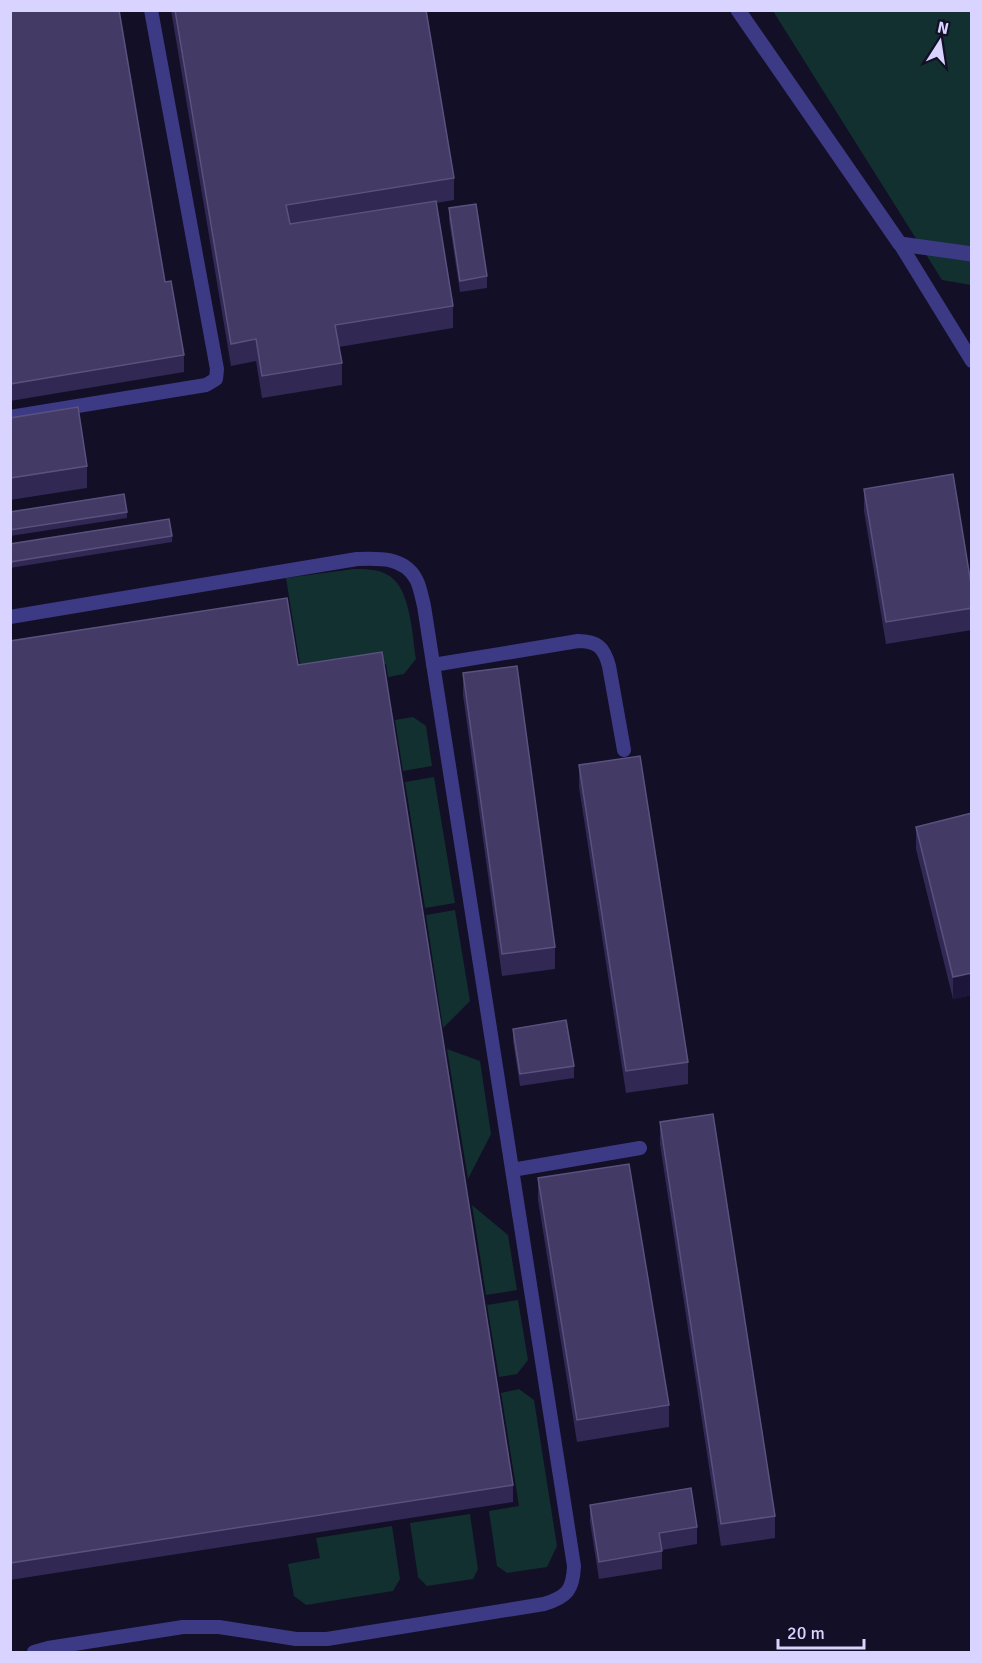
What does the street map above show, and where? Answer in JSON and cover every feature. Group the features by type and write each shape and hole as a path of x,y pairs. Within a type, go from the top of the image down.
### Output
{"street":[{"path":"738,10 900,244 972,254"}],"lane":[{"path":"10,417 206,385 216,380 217,369 151,10"},
{"path":"900,244 972,361"},
{"path":"10,617 357,559 381,558 402,563 416,579 424,606 434,665 574,1566 573,1580 568,1592 559,1600 327,1639 296,1639 219,1628 183,1627 48,1648 34,1653"},
{"path":"434,665 578,641 591,641 599,645 606,653 624,750"},
{"path":"513,1170 640,1148"}],"green space":[{"path":"773,11 971,11 971,285 942,280"},
{"path":"354,569 382,572 394,580 401,589 409,612 416,659 404,674 388,677 386,664 302,677 286,578"},
{"path":"413,717 426,726 432,766 403,771 395,720"},
{"path":"434,777 455,903 425,908 405,782"},
{"path":"455,910 470,1001 443,1028 426,915"},
{"path":"447,1049 480,1061 491,1134 468,1179"},
{"path":"472,1205 508,1235 517,1290 486,1295"},
{"path":"518,1300 528,1360 517,1374 499,1377 487,1305"},
{"path":"519,1389 534,1400 557,1546 547,1567 507,1573 497,1566 489,1511 519,1506 501,1393"},
{"path":"470,1514 478,1569 473,1579 427,1586 418,1577 410,1523"},
{"path":"392,1526 400,1579 393,1591 306,1605 294,1596 288,1564 320,1558 316,1538"}],"building":[{"path":"10,10 119,10 165,282 171,281 184,355 10,384"},
{"path":"175,10 426,10 454,178 286,205 290,224 436,201 453,306 335,325 342,363 262,376 256,339 231,344"},
{"path":"476,204 487,276 460,281 449,208"},
{"path":"78,407 87,466 10,478 10,418"},
{"path":"953,474 972,590 972,608 886,622 864,489"},
{"path":"124,494 127,512 10,530 10,512"},
{"path":"169,519 172,536 10,562 10,544"},
{"path":"287,598 298,665 382,652 513,1485 10,1563 10,641"},
{"path":"517,666 555,947 502,954 463,673"},
{"path":"640,756 688,1062 626,1071 579,765"},
{"path":"972,813 972,973 953,977 916,827"},
{"path":"566,1020 574,1066 520,1074 513,1029"},
{"path":"713,1114 775,1516 721,1524 660,1122"},
{"path":"629,1164 669,1405 577,1420 538,1178"},
{"path":"691,1488 697,1527 659,1533 662,1551 599,1562 590,1505"}]}
